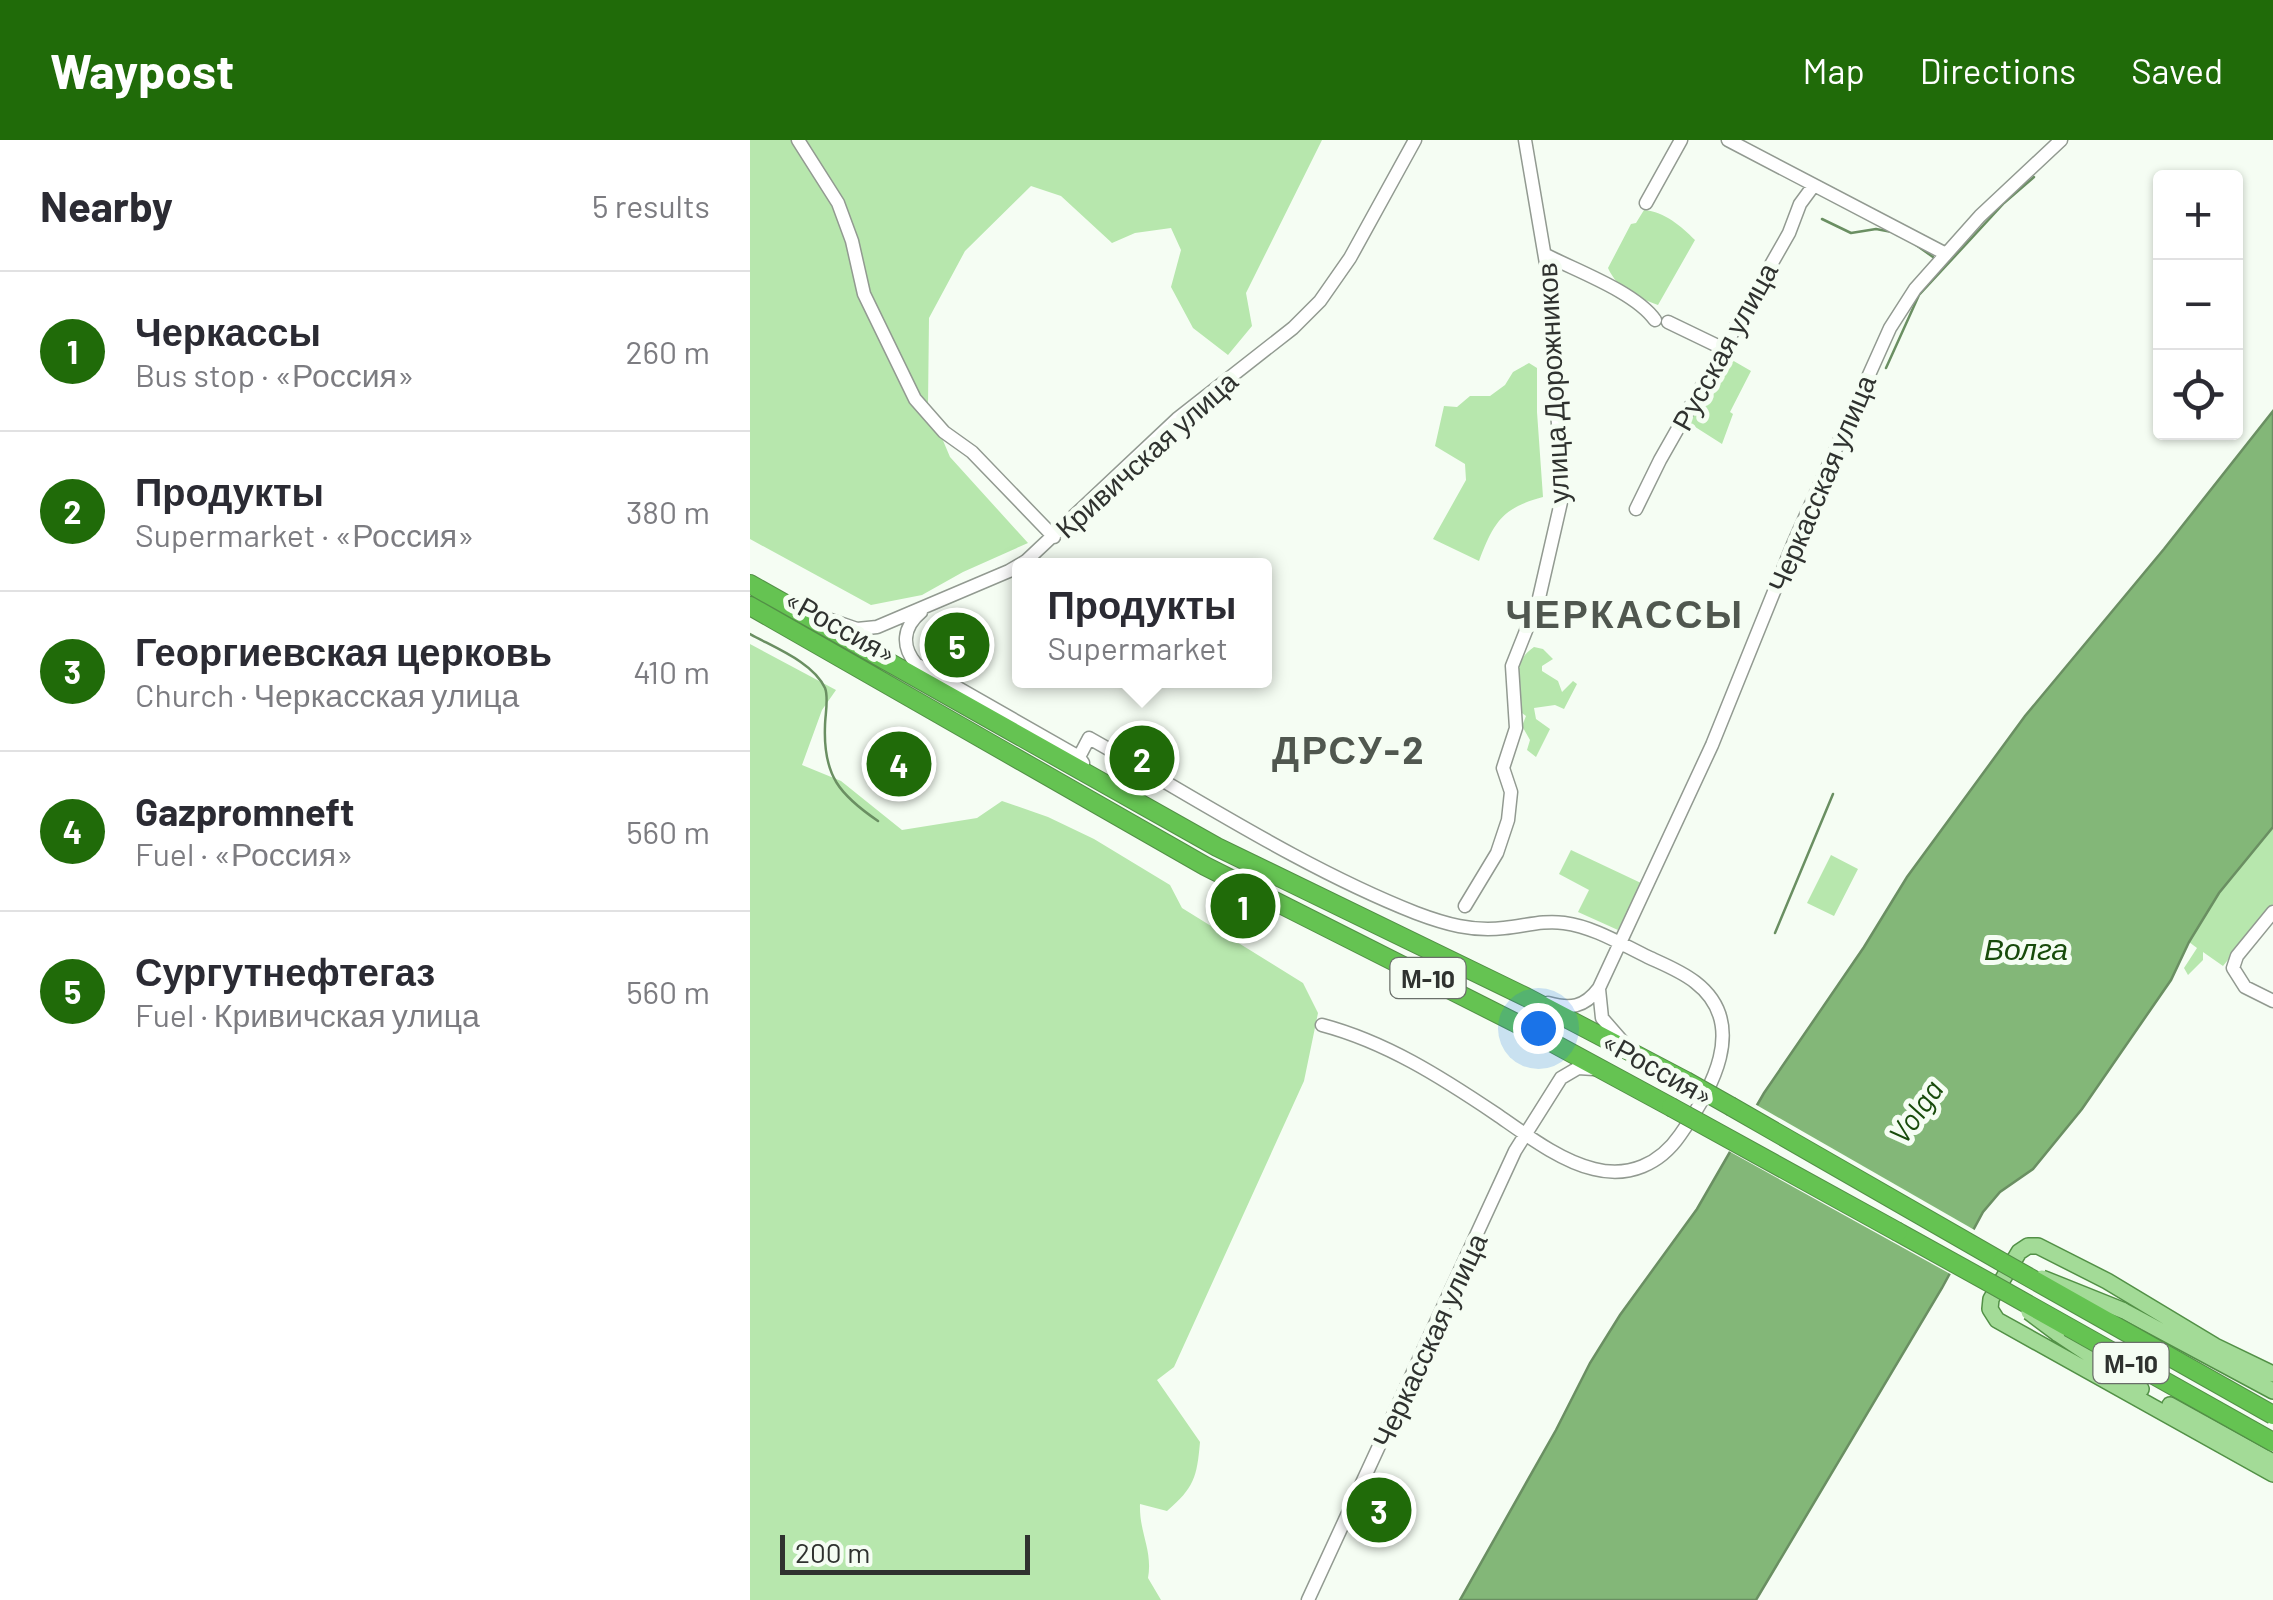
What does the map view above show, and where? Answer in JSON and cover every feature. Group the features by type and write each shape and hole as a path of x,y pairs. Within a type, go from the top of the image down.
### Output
{"highway":[{"name":"«Россия»","path":"750,584 1216,847 1526,997 1666,1070 2273,1415"},
{"name":"«Россия»","path":"750,606 1205,866 1514,1022 2273,1442"}],"main road":[{"path":"2273,1374 2214,1346 2107,1281 2040,1246 2021,1250 1990,1302 1990,1312 1996,1320 2273,1474"},
{"path":"2002,1262 2157,1326 2273,1392"},
{"path":"1990,1283 2126,1380 2273,1462"}],"street":[{"path":"798,140 838,203 852,241 864,294 915,399 1054,538"},
{"name":"Кривичская улица","path":"1028,558 1054,538 1177,418 1314,308 1350,258 1415,140"},
{"name":"улица Дорожников","path":"1465,906 1497,853 1508,820 1511,792 1503,768 1516,728 1512,666 1539,598 1561,502 1546,255 1525,140"},
{"path":"1646,203 1681,140"},
{"name":"Черкасская улица","path":"1601,982 1712,744 1866,374 1900,311 1980,216 2061,140"},
{"path":"1734,141 1946,254"},
{"name":"Русская улица","path":"1636,510 1660,460 1789,233 1800,204 1814,185"},
{"path":"1546,255 1619,292 1661,321 1724,349"},
{"name":"Кривичская улица","path":"786,604 862,630 1012,570"},
{"path":"930,604 914,618 906,632 906,648 914,662 1079,757 1092,775"},
{"path":"1079,757 1090,738 1343,880 1446,924 1482,929 1537,922 1589,929 1691,978 1713,1002 1721,1021 1723,1047 1708,1090 1668,1150 1637,1169 1610,1172 1591,1168 1525,1134 1407,1058 1350,1032 1322,1025"},
{"path":"2273,912 2235,959 2234,972 2240,982 2273,1001"},
{"path":"1526,997 1573,1007 1590,998 1601,982"},
{"path":"1601,982 1600,1009 1609,1030 1666,1070"},
{"path":"1514,1022 1556,1052 1560,1067 1557,1083"},
{"path":"1557,1083 1572,1070 1588,1068 1651,1096"},
{"name":"Черкасская улица","path":"1308,1600 1525,1134 1557,1083"}],"shaded area":[{"path":"750,140 1322,140 1246,293 1252,326 1228,355 1193,328 1171,287 1181,250 1171,228 1135,233 1112,243 1061,196 1031,186 965,251 929,318 928,405 950,457 1028,543 922,595 871,605 750,539"},
{"path":"1644,210 1666,217 1695,240 1658,305 1623,287 1608,268 1631,224"},
{"path":"1732,360 1751,371 1730,412 1733,414 1722,444 1689,423 1705,397 1710,399"},
{"path":"1529,363 1537,368 1543,497 1518,506 1501,518 1479,561 1433,539 1466,480 1465,464 1435,446 1444,406 1457,407 1470,396 1490,396 1505,385 1513,372"},
{"path":"750,644 836,690 822,710 802,765 841,781 902,830 977,818 1002,801 1048,817 1094,839 1170,885 1182,908 1303,983 1318,1013 1304,1081 1174,1367 1157,1380 1200,1442 1192,1481 1176,1503 1167,1511 1140,1504 1149,1559 1148,1578 1161,1600 750,1600"},
{"path":"1534,647 1543,649 1553,659 1542,666 1542,671 1558,681 1562,692 1573,681 1577,684 1564,709 1555,705 1534,708 1536,719 1550,729 1536,757 1527,750 1530,740 1522,726 1526,716 1518,710 1517,683 1522,660"},
{"path":"2273,827 2273,904 2223,966 2203,952 2203,960 2188,975 2184,968 2197,948 2189,942 2219,893"},
{"path":"1571,850 1641,883 1618,930 1578,912 1589,890 1559,874"},
{"path":"1831,855 1858,869 1834,916 1807,903"}],"water":[{"name":"Волга","path":"2273,411 2273,827 2219,893 2171,980 2082,1109 2033,1169 2000,1192 1983,1212 1756,1600 1460,1600 1590,1363 1697,1209 1764,1093 1907,877 2025,716"}],"pier":[{"path":"1753,1103 1978,1232 1954,1276 1725,1149"}],"waterway":[{"path":"1886,368 1919,295 2004,203 2034,177"},
{"path":"1822,219 1851,233 1876,229 1892,232"},
{"path":"1916,245 1933,257"},
{"path":"750,634 792,656 819,679 826,692 825,743 831,771 844,793 878,821"},
{"path":"1775,933 1833,794"}],"place":[{"name":"Сургутнефтегаз","path":"957,645"},
{"name":"Продукты","path":"1142,758"},
{"name":"Gazpromneft","path":"899,764"},
{"name":"Черкассы","path":"1243,906"},
{"name":"Георгиевская церковь","path":"1379,1510"}],"district":[{"name":"ЧЕРКАССЫ","path":"1625,613"},
{"name":"ДРСУ-2","path":"1349,749"}],"water label":[{"name":"Volga","path":"1915,1111"}]}
